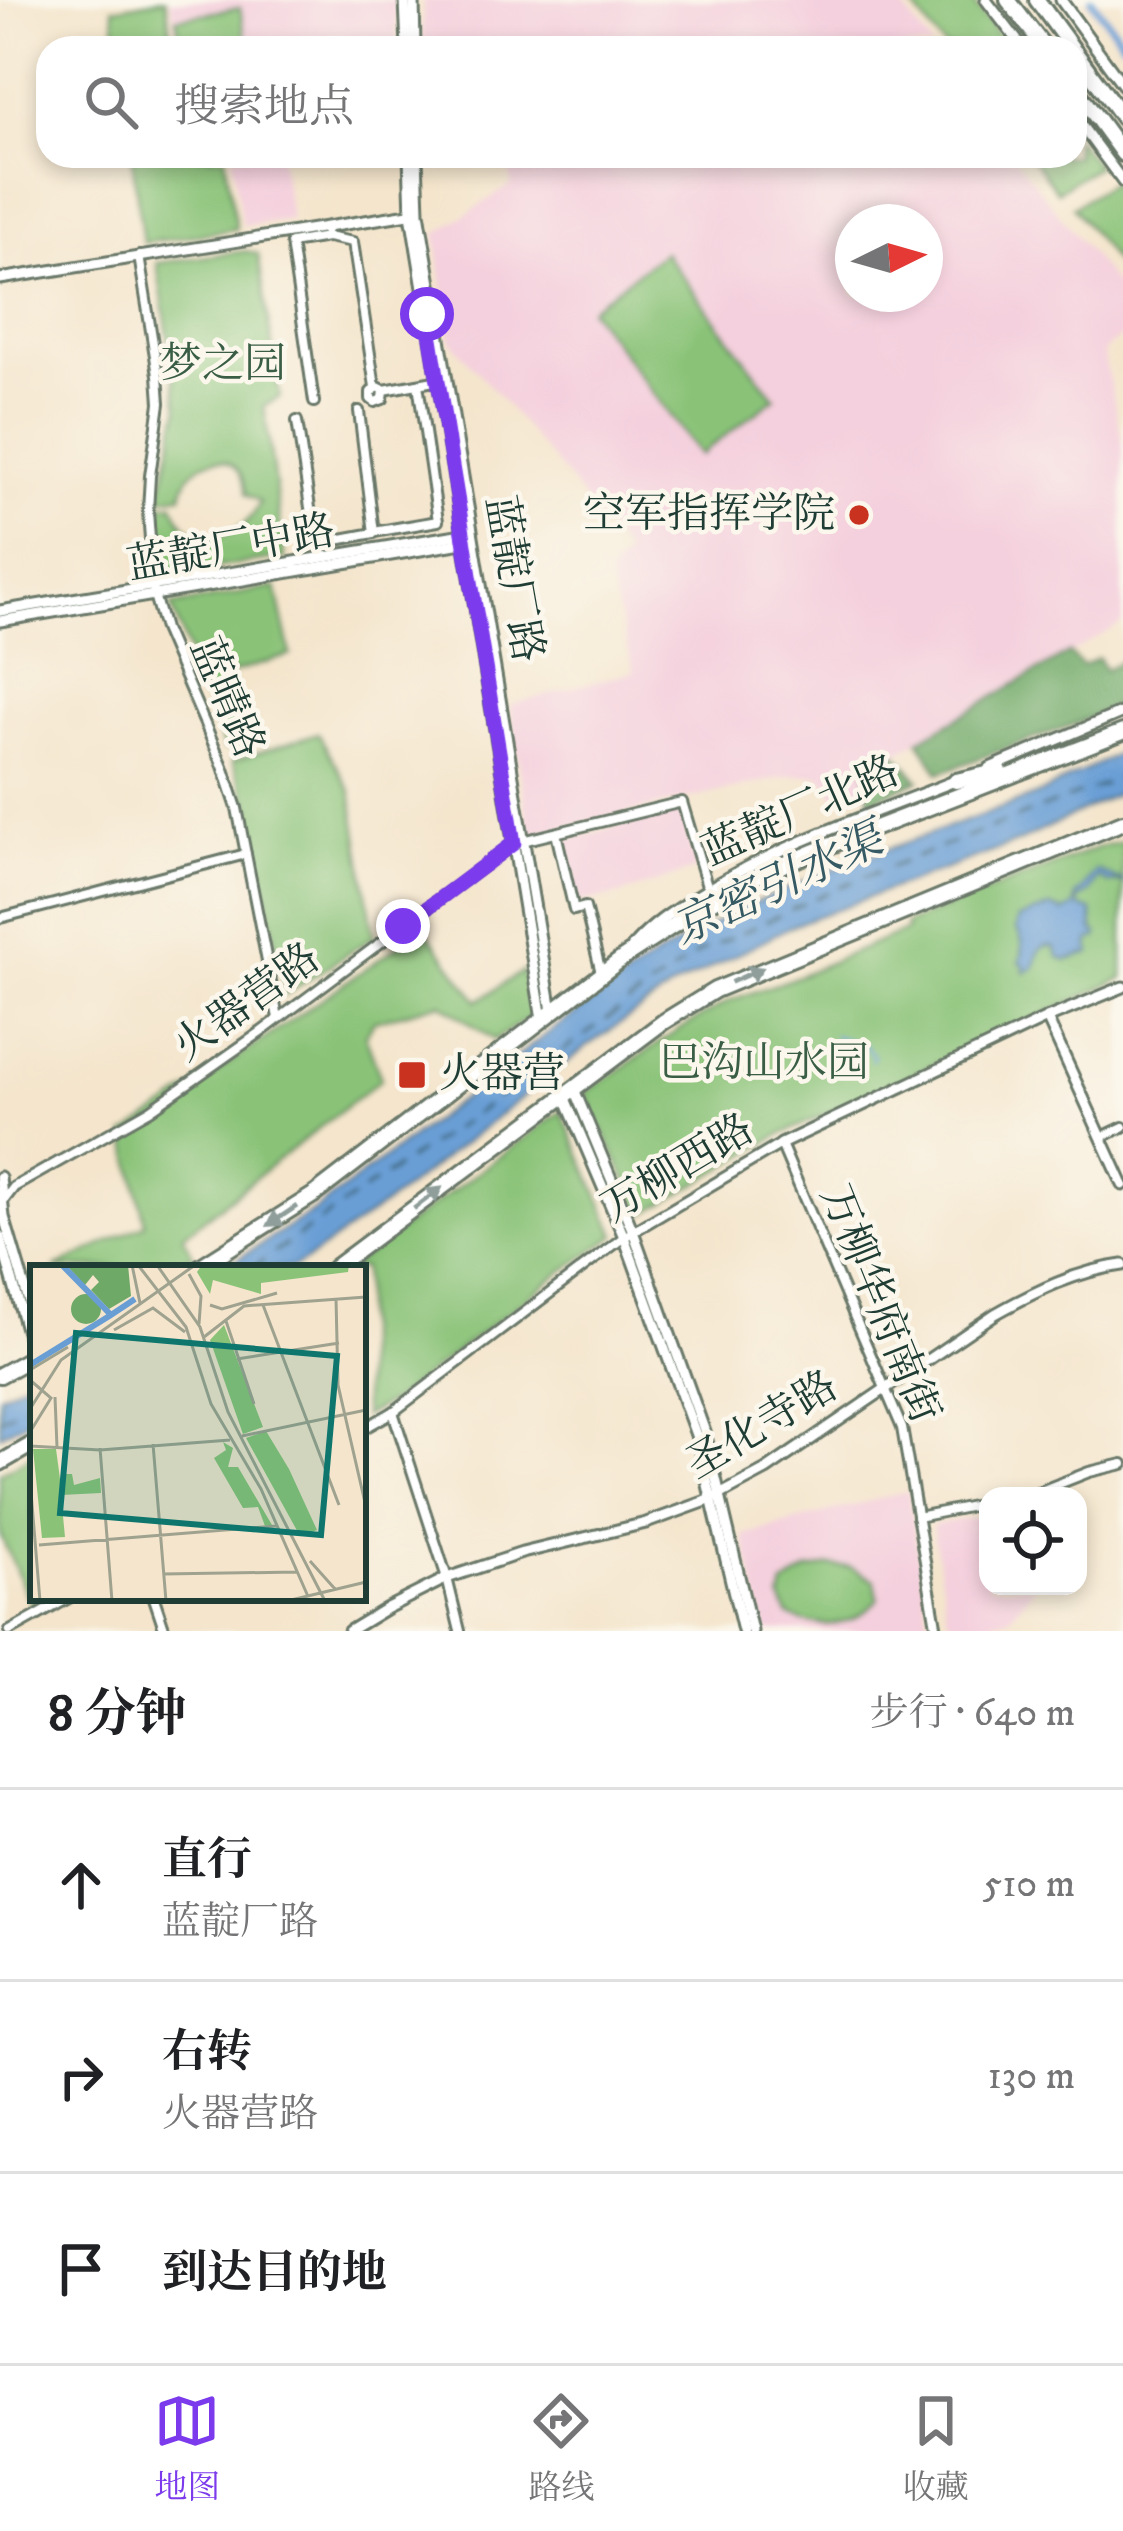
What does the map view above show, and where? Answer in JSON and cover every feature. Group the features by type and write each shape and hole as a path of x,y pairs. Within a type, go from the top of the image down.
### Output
{"highway":[{"path":"1008,0 1036,36"},
{"path":"1036,0 1063,36"},
{"path":"1087,69 1123,118"},
{"path":"1087,104 1123,154"},
{"name":"蓝靛厂北路","path":"203,1265 315,1194 623,958 702,907 757,876 1123,732"},
{"path":"956,781 1040,763"},
{"path":"338,1265 663,1022 716,990 1123,822"},
{"path":"0,1375 30,1357"},
{"path":"0,1463 30,1446"}],"street":[{"path":"410,0 411,36"},
{"path":"986,0 1014,36"},
{"path":"1061,0 1123,85"},
{"path":"1087,133 1123,182"},
{"name":"蓝靛厂路","path":"413,168 415,213 547,1015"},
{"path":"0,279 326,232 415,213"},
{"path":"314,402 291,243 326,232 353,242 380,388 442,378"},
{"name":"蓝晴路","path":"140,256 160,404 148,511 154,591 164,629 237,808 278,1019"},
{"path":"297,421 312,520 320,542 438,520 418,384"},
{"path":"359,410 374,532"},
{"name":"蓝靛厂中路","path":"0,621 468,538"},
{"path":"333,542 335,560"},
{"name":"蓝靛厂中路","path":"0,611 154,591"},
{"name":"蓝靛厂北路","path":"623,958 649,928 736,871 1123,712"},
{"path":"519,842 682,802 708,889"},
{"path":"556,833 574,910 585,908 602,974"},
{"name":"火器营路","path":"1,1204 14,1187 150,1110 519,842"},
{"path":"0,918 246,854"},
{"name":"万柳西路","path":"366,1427 629,1236 781,1144 1123,987"},
{"path":"1047,1018 1123,1185"},
{"path":"569,1093 629,1236 717,1497 747,1631"},
{"path":"1102,1136 1123,1126"},
{"name":"万柳华府南街","path":"781,1144 902,1428 937,1631"},
{"path":"0,1177 4,1217 30,1305"},
{"path":"0,1236 30,1344"},
{"name":"圣化寺路","path":"349,1631 447,1578 717,1497 766,1470 995,1314 1066,1278 1123,1265"},
{"path":"393,1412 460,1631"},
{"path":"1051,1487 1123,1464"},
{"path":"917,1517 979,1506"},
{"path":"10,1631 64,1601"},
{"path":"155,1601 165,1631"}],"shaded area":[{"path":"170,0 395,0 396,36 177,36"},
{"path":"423,0 898,0 924,36 422,36"},
{"path":"234,168 282,168 291,219 242,226"},
{"name":"空军指挥学院","path":"510,168 1022,168 1123,295 1123,334 1103,352 1123,443 1123,623 867,770 868,792 839,802 820,775 794,775 530,835 510,705 634,671 608,576 626,554 450,339 436,234 511,185"},
{"path":"682,810 697,869 620,895 577,903 562,841"},
{"path":"908,1491 930,1631 765,1631 743,1535"},
{"path":"979,1517 979,1595 1028,1595 1010,1617 990,1622 991,1631 959,1631 947,1614 932,1525"}],"green space":[{"path":"166,0 171,36 116,36 113,8"},
{"path":"908,0 971,0 999,36 936,36"},
{"path":"240,8 245,36 180,36 176,18"},
{"path":"1087,153 1097,166 1057,191 1039,168 1087,168"},
{"path":"134,168 227,168 236,229 143,243"},
{"path":"1111,182 1123,198 1123,273 1073,207"},
{"name":"梦之园","path":"246,251 258,254 280,397 264,406 285,558 168,574 161,505 173,504 192,530 214,537 236,530 260,502 246,494 236,467 216,460 195,470 182,495 160,498 179,409 157,263"},
{"path":"664,252 775,398 700,455 589,309"},
{"path":"276,587 291,655 229,674 248,741 225,749 171,606"},
{"path":"1069,653 1082,666 1098,658 1105,670 1123,660 1123,701 1078,723 939,773 919,740"},
{"path":"318,733 351,791 374,936 285,995 251,809 232,761"},
{"path":"896,753 919,780 870,801 866,770"},
{"name":"巴沟山水园","path":"1123,842 1123,978 778,1136 643,1215 585,1093 731,1000 907,930 905,924 1102,846"},
{"path":"424,928 478,1001 523,971 530,1017 494,1040 441,1003 374,1021 365,1035 381,1079 183,1235 193,1255 169,1265 61,1265 145,1224 126,1135"},
{"path":"561,1111 616,1235 366,1415 366,1265 352,1265"},
{"path":"30,1456 30,1601 36,1601 31,1604 0,1534 0,1473"},
{"path":"850,1567 875,1580 878,1599 859,1616 836,1624 788,1615 781,1599 784,1586 808,1570"}],"water":[{"path":"1123,751 1123,791 1016,843 793,925 674,987 593,1042 305,1261 298,1265 228,1265 316,1210 657,956 740,909 833,869 1035,796"},
{"path":"1097,871 1123,882 1098,878 1078,900 1079,907 1092,911 1093,930 1098,934 1089,945 1091,953 1067,960 1059,957 1055,947 1046,946 1039,951 1034,968 1025,972 1020,962 1018,919 1051,907 1064,912 1075,907 1076,895"},
{"path":"30,1379 30,1419 0,1435 0,1395"}],"waterway":[{"path":"1092,0 1123,42"},
{"path":"834,1036 865,1046 872,1060"},
{"path":"830,1052 853,1059"}],"ferry route":[{"path":"256,1265 700,952 841,886 1123,777"},
{"path":"0,1419 30,1402"}],"place":[{"name":"空军指挥学院","path":"859,515"},
{"name":"火器营","path":"412,1075"}],"route":[{"path":"403,926 514,843 427,314"}],"water label":[{"name":"京密引水渠","path":"778,885"}]}
